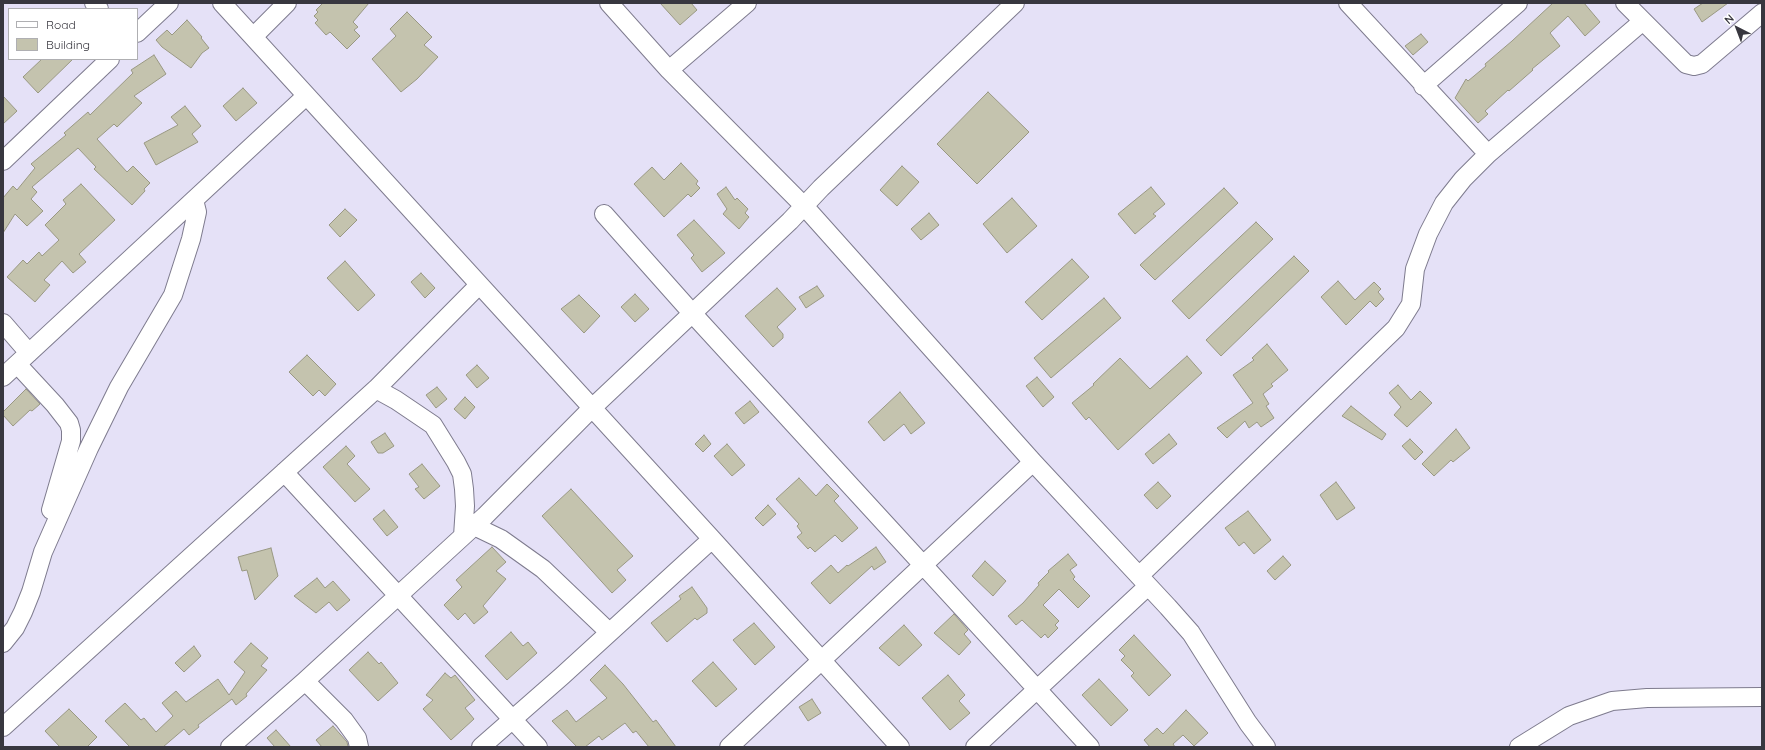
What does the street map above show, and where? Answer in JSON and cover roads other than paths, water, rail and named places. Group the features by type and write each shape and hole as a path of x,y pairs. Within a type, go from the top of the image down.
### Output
{"street":[{"path":"138,32 169,3"},
{"path":"222,3 900,747"},
{"path":"253,37 287,3"},
{"path":"609,3 670,70 805,207 1033,462 1191,633 1248,723 1266,747"},
{"path":"670,70 747,3"},
{"path":"230,747 305,681 468,531 592,408 805,207 821,188 1015,3"},
{"path":"1348,3 1423,86 1488,154"},
{"path":"1423,86 1518,3"},
{"path":"1625,3 1642,22 1686,64 1694,66 1702,64 1762,13"},
{"path":"975,747 1037,689 1396,328 1411,304 1414,269 1428,234 1444,203 1488,154 1642,22"},
{"path":"3,161 109,60"},
{"path":"3,377 306,96"},
{"path":"3,643 15,628 23,612 31,592 43,552 89,448 119,387 173,295 197,212 194,200"},
{"path":"604,214 692,313 1090,747"},
{"path":"3,727 376,389 479,285"},
{"path":"3,323 23,359 69,423 71,430 71,441 51,509 54,526"},
{"path":"376,389 396,400 432,425 450,450 462,474 468,531"},
{"path":"729,747 1033,462"},
{"path":"284,472 538,747"},
{"path":"468,531 501,539 543,569 608,632"},
{"path":"481,747 712,539"},
{"path":"305,681 344,720 357,738 359,747"},
{"path":"1519,747 1569,716 1612,701 1647,698 1762,696"}]}
